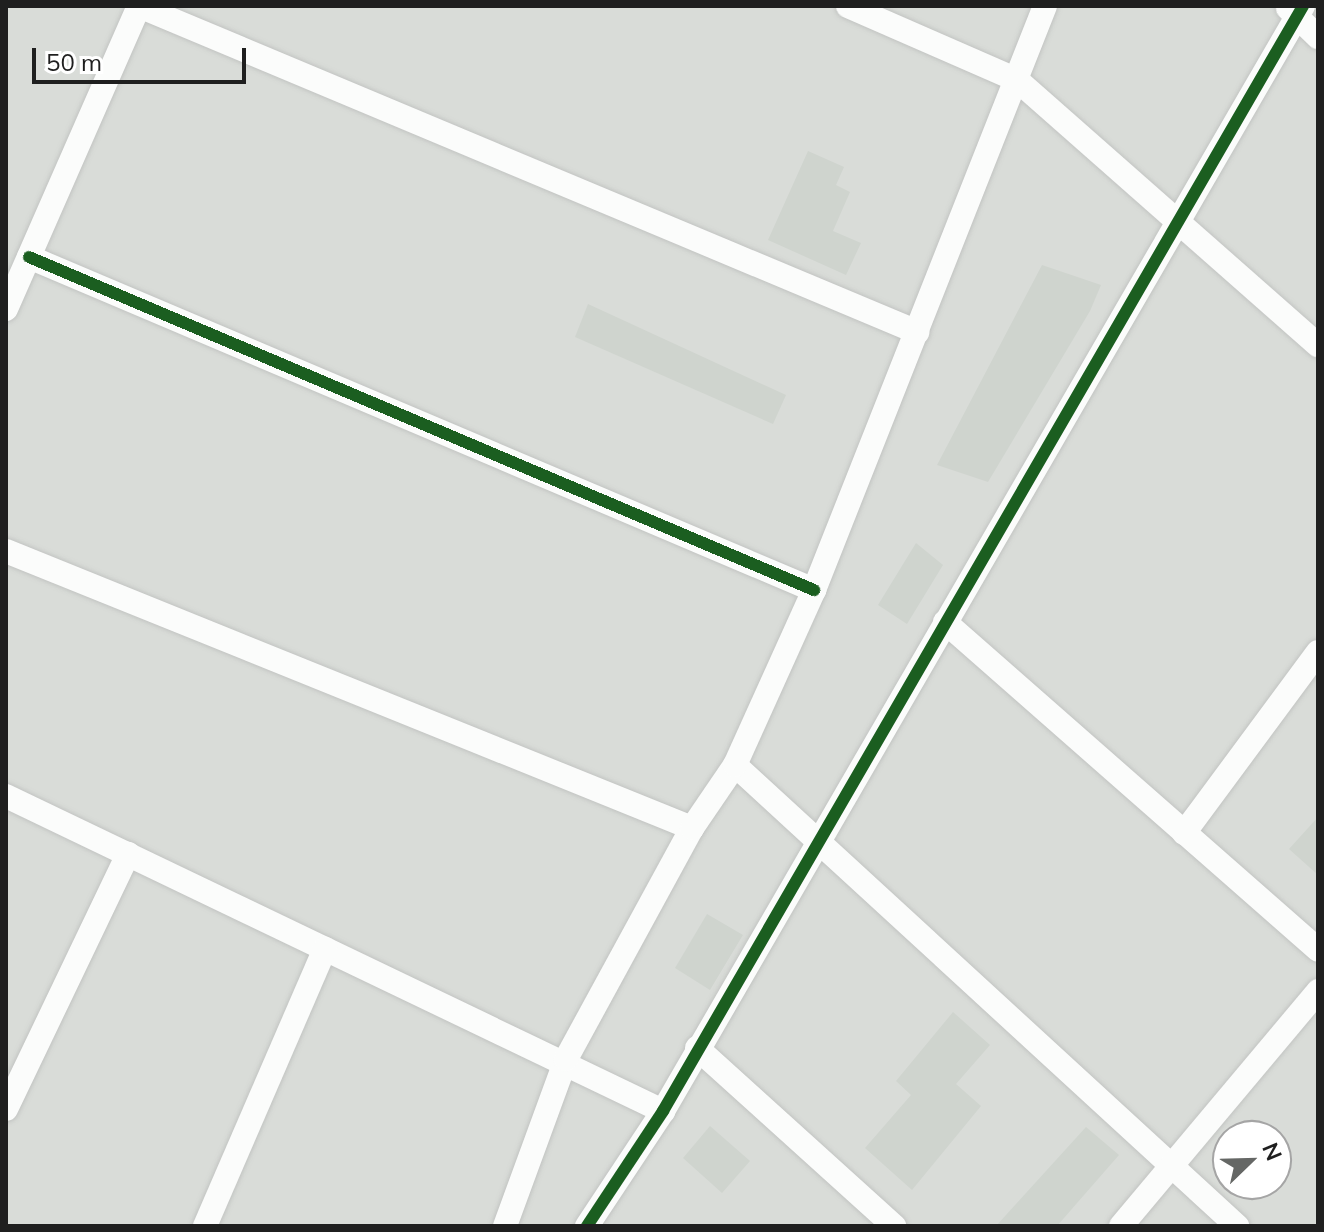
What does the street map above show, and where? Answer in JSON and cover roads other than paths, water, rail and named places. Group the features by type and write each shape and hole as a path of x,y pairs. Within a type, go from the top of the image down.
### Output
{"street":[{"path":"6,308 139,6 917,332"},
{"path":"848,6 1017,80 1318,345"},
{"path":"505,1226 566,1059 692,828 735,765 814,590 1045,6"},
{"path":"587,1226 663,1111 816,838 1182,226 1295,10 1318,37"},
{"path":"29,257 814,590"},
{"path":"6,551 692,828"},
{"path":"945,622 1318,950"},
{"path":"1184,833 1318,652"},
{"path":"735,765 1237,1226"},
{"path":"6,796 325,949 566,1059 663,1111"},
{"path":"6,1109 13,1075 128,854"},
{"path":"205,1226 325,949"},
{"path":"1121,1226 1318,991"},
{"path":"697,1048 894,1226"}]}
